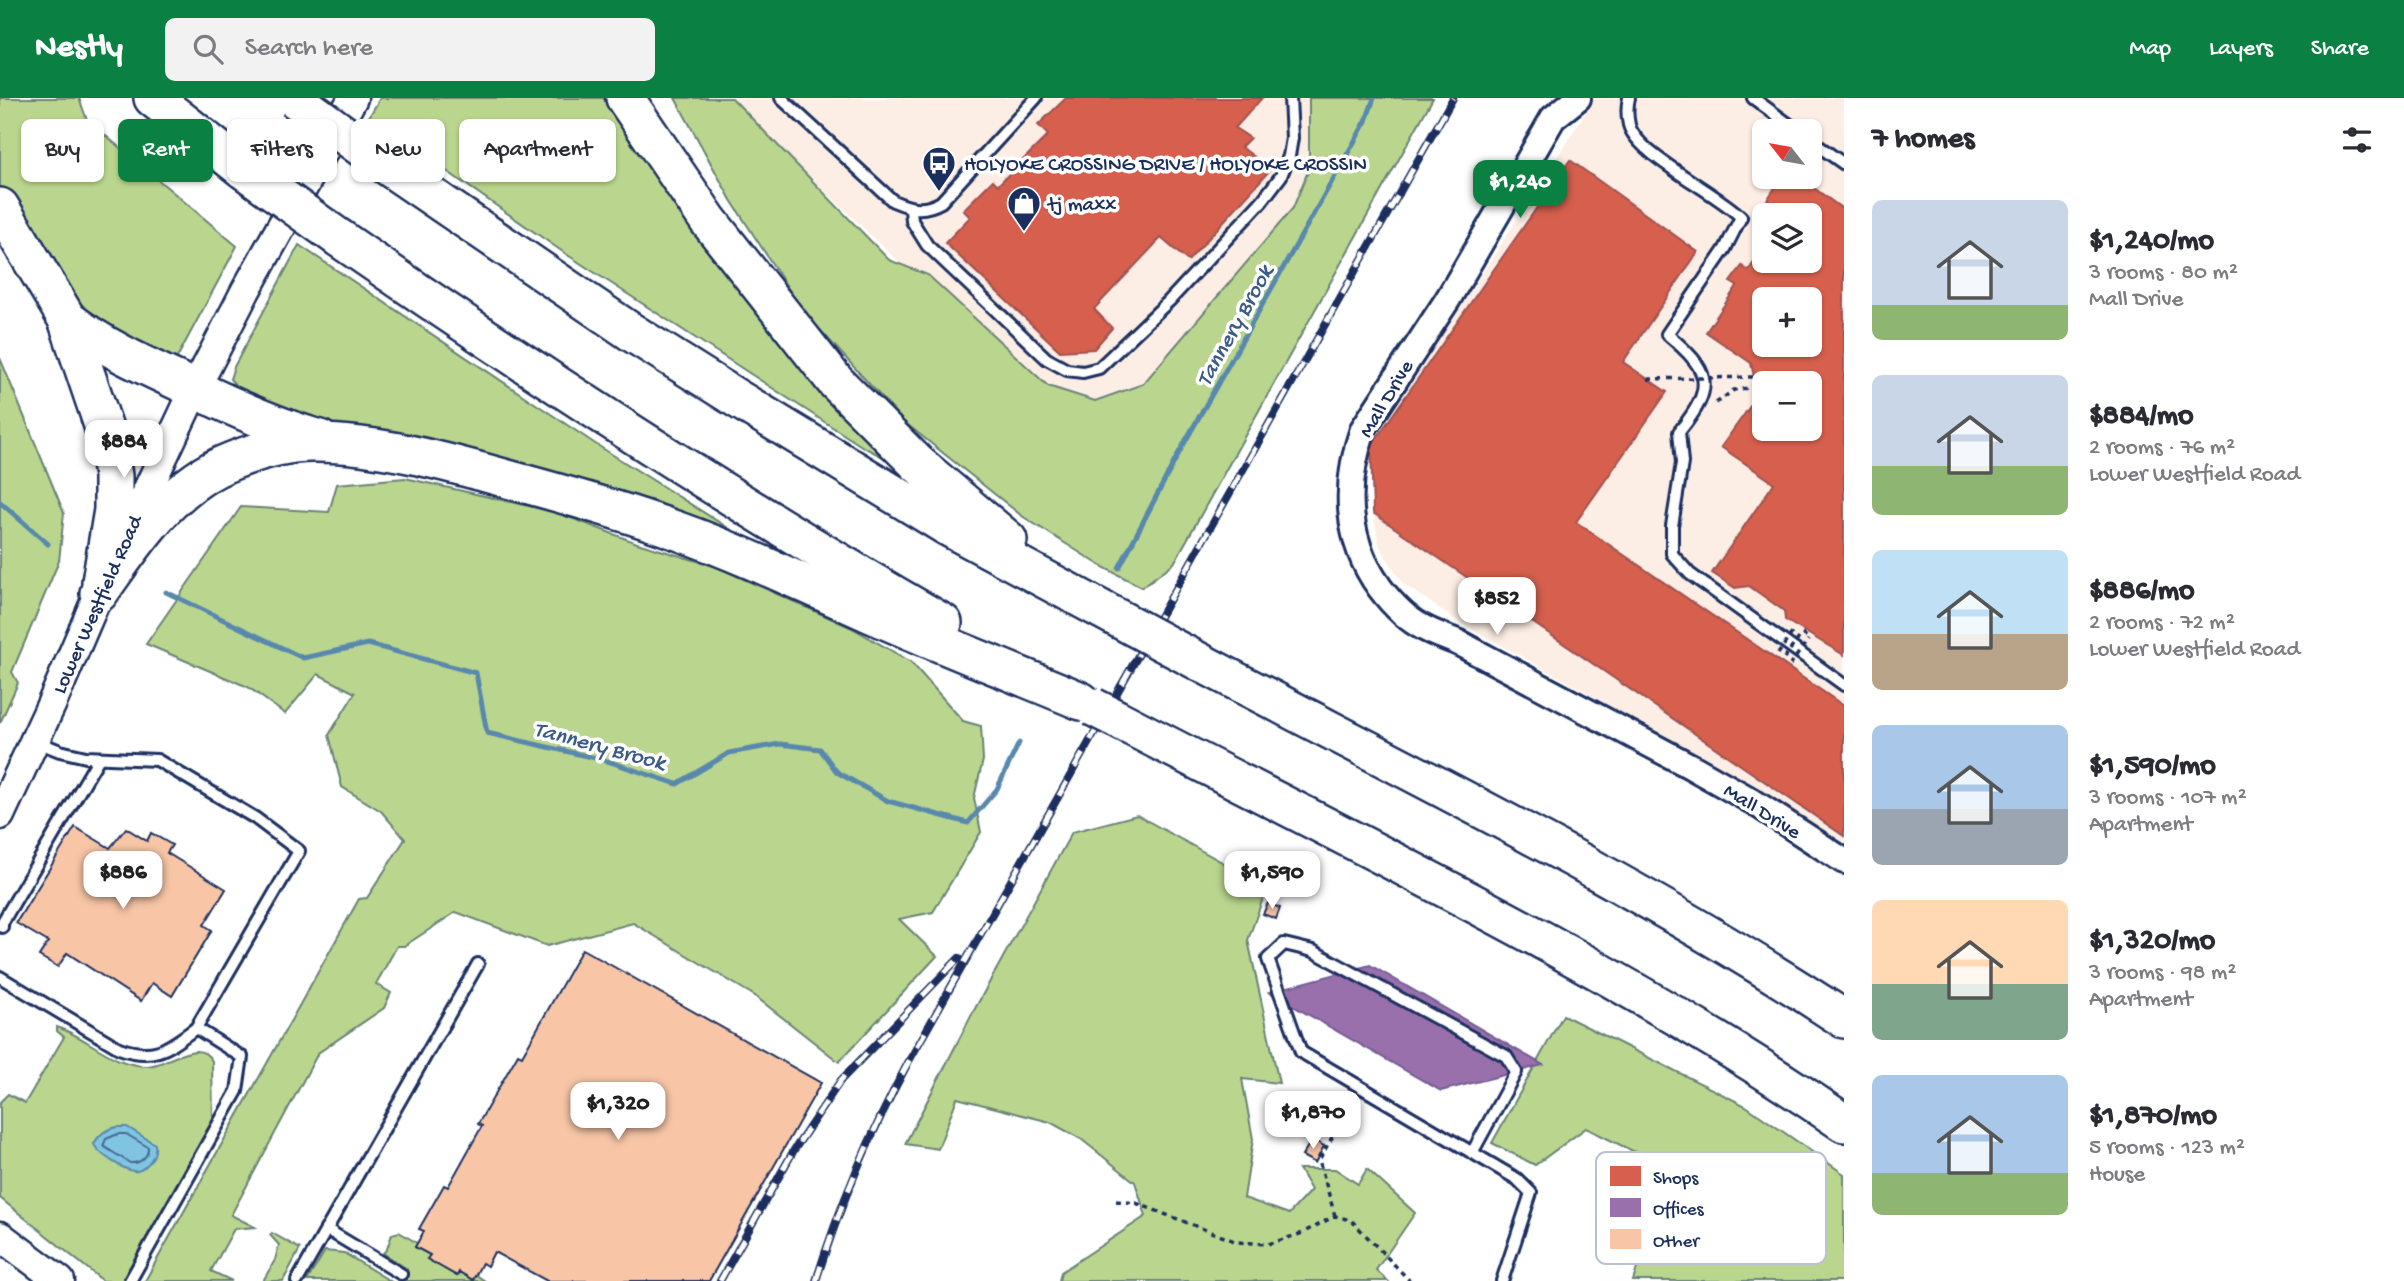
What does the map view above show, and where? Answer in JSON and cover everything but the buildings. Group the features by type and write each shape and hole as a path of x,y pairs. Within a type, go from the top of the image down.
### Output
{"highway":[{"path":"153,98 244,170 339,239 565,392 722,491 940,622 1097,709 1561,951 1748,1061 1844,1123"},
{"path":"293,98 538,270 736,398 948,527 1589,867 1750,959 1844,1018"},
{"path":"625,98 708,220 815,358 856,404 897,446 961,503 1104,611"},
{"path":"0,207 67,319 107,437 111,460 113,510 99,593"},
{"path":"67,319 117,353 244,412 341,445"},
{"path":"99,593 163,509 205,474 233,460 280,447 309,443 341,445 426,459 494,475 666,526 1097,709"}],"main road":[{"name":"Lower Westfield Road","path":"4,803 35,741 99,593 195,389 246,290 354,98"},
{"path":"0,1236 60,1281"}],"street":[{"name":"Mall Drive","path":"1578,98 1555,108 1448,299 1363,429 1356,448 1350,493 1351,522 1360,553 1396,608 1418,625 1459,643 1688,765 1752,801 1844,861"}],"lane":[{"path":"781,98 893,201 911,209 928,209 941,202 1036,98"},
{"path":"911,209 912,221 927,245 1047,359 1067,370 1083,372 1099,368 1178,291 1262,201 1281,176 1289,156 1292,138 1290,98"},
{"path":"1629,98 1629,127 1644,148 1728,204 1741,216 1726,249 1667,334 1688,351 1703,371 1704,391 1696,412 1679,432 1682,463 1672,526 1672,554 1690,574 1844,685"},
{"path":"1753,98 1782,119"},
{"path":"1822,148 1844,164"},
{"path":"0,977 120,1048 137,1054 157,1053 196,1028 299,851 256,818 157,760 99,758 67,753 35,741"},
{"path":"2,927 99,758"},
{"path":"1472,1153 1516,1072 1506,1056 1312,951 1284,944 1268,959 1301,1052 1472,1153 1517,1179 1531,1193 1502,1281"},
{"path":"297,1281 478,964"},
{"path":"130,1281 237,1091 242,1057 196,1028"},
{"path":"326,1229 401,1274"}],"path":[{"path":"1648,379 1752,377"},
{"path":"1716,403 1734,390 1752,388"},
{"path":"1778,654 1796,626"},
{"path":"1784,659 1802,634 1809,638 1788,668"},
{"path":"1335,1216 1319,1160 1353,1101"},
{"path":"1116,1201 1136,1203 1237,1242 1268,1244 1300,1234 1335,1216 1351,1220 1410,1281"}],"shaded area":[{"path":"727,98 1324,98 1312,203 1092,446"},
{"path":"1595,98 1844,98 1844,842 1586,692 1462,624 1403,584 1379,545 1373,513 1371,446"}],"green space":[{"path":"0,98 79,98 87,119 21,119 21,182 104,182 104,134 118,146 118,182 161,182 237,246 172,367 86,318 0,190"},
{"path":"380,98 603,98 669,186 895,463 863,447 563,252 462,182 616,182 616,119 459,119 459,180 445,170 445,119 369,117"},
{"path":"675,98 732,98 889,260 928,275 1048,386 1095,401 1143,384 1293,208 1309,169 1309,98 1433,98 1174,563 1142,587 1101,566 1022,516 903,421 802,310 731,200"},
{"path":"299,245 594,443 785,564 293,419 243,393 230,379 234,367"},
{"path":"0,358 64,513 59,561 12,672 18,683 0,723"},
{"path":"405,478 555,512 637,543 717,567 852,628 911,662 963,721 981,726 983,760 974,798 981,832 933,912 899,919 937,956 839,1062 755,996 633,923 547,946 456,912 404,946 397,946 376,984 391,993 384,1008 318,1053 231,1215 255,1227 234,1229 211,1271 232,1281 145,1281 359,899 367,898 405,839 381,811 342,787 329,735 355,693 318,674 285,714 248,687 146,644 241,507 329,512 337,484"},
{"path":"1137,815 1267,887 1248,940 1279,1083 1242,1079 1253,1139 1244,1198 1289,1214 1311,1190 1299,1169 1335,1169 1358,1184 1367,1169 1415,1213 1376,1270 1388,1281 1059,1281 1061,1272 1146,1216 1135,1182 1081,1139 1050,1122 957,1098 938,1149 905,1144 972,1014 1072,832"},
{"path":"1563,1015 1746,1106 1812,1152 1635,1152 1586,1128 1535,1165 1492,1143"},
{"path":"57,1027 111,1056 134,1065 155,1065 182,1054 199,1051 212,1061 213,1120 123,1281 103,1281 0,1198 0,1102 8,1094 25,1103 64,1037 57,1031"},
{"path":"1826,1162 1844,1174 1844,1281 1633,1281 1638,1264 1826,1264"},
{"path":"399,1232 417,1243 415,1247 430,1255 428,1259 457,1276 459,1272 473,1280 476,1275 485,1281 405,1281 407,1269 383,1253 392,1234"},
{"path":"272,1233 300,1249 283,1281 263,1281 275,1260 279,1245 270,1235"},
{"path":"325,1251 344,1253 390,1281 307,1281"}],"water":[{"path":"127,1127 155,1144 153,1156 141,1170 132,1171 120,1166 96,1148 94,1144 103,1132"}],"waterway":[{"name":"Tannery Brook","path":"1119,568 1181,449 1366,121 1374,98"},
{"name":"Tannery Brook","path":"0,502 48,544"},
{"name":"Tannery Brook","path":"166,592 303,658 368,644 476,673 487,733 604,760 677,784 729,753 780,744 820,749 837,772 888,801 968,823 997,789 1019,743"}],"railway":[{"path":"816,1281 857,1169 909,1061 1453,98"},
{"path":"720,1281 794,1150 841,1080 959,958"}],"place":[{"name":"HOLYOKE CROSSING DRIVE / HOLYOKE CROSSIN","path":"939,193"},
{"name":"tj maxx","path":"1024,233"}]}
